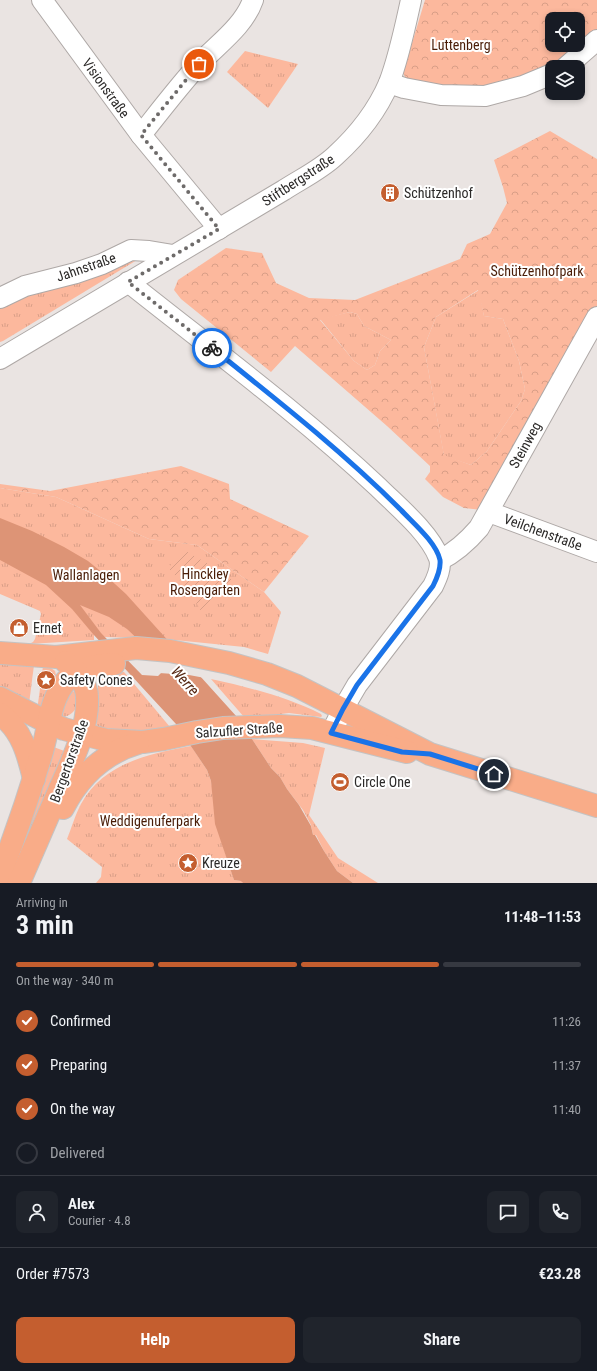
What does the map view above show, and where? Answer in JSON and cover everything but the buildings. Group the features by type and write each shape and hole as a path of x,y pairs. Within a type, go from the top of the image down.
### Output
{"main road":[{"name":"Salzufler Straße","path":"34,779 45,744 41,719 53,704 59,691 67,680 76,672 88,667 97,659 136,648 170,651 205,658 267,674 343,709 430,754 597,806"},
{"path":"0,653 97,659"},
{"name":"Bergertorstraße","path":"19,883 76,750 87,712 87,696 85,686 76,672 67,663 56,657"},
{"name":"Salzufler Straße","path":"97,659 184,668 264,686 291,697 314,695"},
{"path":"0,698 41,719"},
{"name":"Bergertorstraße","path":"0,714 21,739 26,750 34,779 0,875"},
{"name":"Salzufler Straße","path":"41,719 81,734 106,740 143,742 203,731 251,726 312,728 402,752 430,754"},
{"name":"Bergertorstraße","path":"33,851 41,844 56,822 67,800 80,781 94,767 119,750 143,742"}],"street":[{"name":"Visionstraße","path":"42,0 141,135 219,229"},
{"path":"141,135 199,64 239,25 251,7 253,0"},
{"name":"Stiftbergstraße","path":"128,282 317,170 334,157 363,126 389,83 411,0"},
{"path":"574,60 597,40"},
{"path":"389,83 404,88 441,95 485,96 523,86 545,77"},
{"name":"Jahnstraße","path":"0,298 25,286 76,273 102,264 131,250 149,251 174,256"},
{"path":"128,282 304,421 340,452 418,528 435,549 440,560 440,569 433,586 357,685 331,733"},
{"name":"Jahnstraße","path":"0,359 128,282"},
{"name":"Steinweg","path":"440,560 466,544 479,528 597,317"},
{"name":"Veilchenstraße","path":"489,512 597,552"}],"green space":[{"name":"Luttenberg","path":"425,0 597,0 597,31 585,41 585,12 545,12 545,52 572,52 563,60 545,60 545,69 534,74 487,88 409,84 403,73"},
{"path":"245,51 298,64 268,108 227,72"},
{"name":"Schützenhofpark","path":"550,131 597,159 597,310 482,510 464,508 443,497 425,479 430,472 430,466 387,426 295,346 271,372 181,299 174,290 178,280 226,248 262,253 276,283 309,298 355,300 460,259 467,244 490,234 507,203 494,160","holes":["478,290 484,316 503,319 519,361 525,389 521,401 487,451 471,465 444,455 424,347 436,317","350,312 357,314 364,326 391,340 380,351 375,365 367,370 354,361 320,320"]},
{"path":"137,260 3,341 0,342 0,303"},
{"path":"479,290 484,316 503,319 519,361 525,389 521,401 487,451 471,465 444,456 424,347 436,317"},
{"path":"350,312 357,314 364,326 391,340 380,351 375,365 367,370 354,361 320,319"},
{"path":"181,466 229,484 230,499 309,536 264,592 197,545 149,539 56,497 0,488 0,484 50,491"},
{"name":"Wallanlagen","path":"0,488 56,497 149,539 197,545 264,592 281,612 268,654 244,647 165,639 105,637 94,634 94,640 29,644 35,639 41,614 40,611 0,594"},
{"name":"Hinckley Rosengarten","path":"184,550 224,573 232,580 201,611 189,590 168,568"},
{"path":"0,661 34,665 29,704 0,689"},
{"path":"43,666 51,668 55,671 56,675 45,705 37,711"},
{"path":"124,672 170,727 152,732 97,728 96,712 99,678 111,673"},
{"path":"211,679 253,689 295,702 321,714 322,716 289,713 270,717 244,717"},
{"path":"72,691 76,692 78,702 77,706 70,715 61,718 63,703"},
{"path":"252,739 303,743 325,748 309,815 338,858 378,883 353,883 337,871 316,835 313,835 311,825 303,810 280,777 271,768"},
{"path":"51,746 67,752 12,883 5,883"},
{"name":"Weddigenuferpark","path":"191,746 207,770 211,781 224,849 234,880 242,881 243,883 96,883 101,877 102,867 67,839 79,808 90,790 114,770 128,763 144,757"}],"water":[{"name":"Werre","path":"0,518 32,531 88,561 126,594 237,717 271,768 280,777 299,805 311,826 313,835 315,835 337,871 353,883 243,883 241,881 234,880 215,824 211,781 207,770 176,724 72,609 46,585 0,560","holes":["80,605 109,617 127,629 159,659 164,670 158,676 142,675 101,633"]}],"pier":[{"path":"134,638 168,639 205,678 189,675 159,673 162,669 157,661"}],"way so far":[{"path":"199,64 141,135 219,229 128,282 212,348"}],"place":[{"name":"Schützenhof","path":"390,193"},
{"name":"Ernet","path":"19,628"},
{"name":"Safety Cones","path":"46,680"},
{"name":"Circle One","path":"340,782"},
{"name":"Kreuze","path":"188,863"}],"route":[{"path":"212,348 304,421 340,452 418,528 435,549 440,560 438,577 433,586 357,685 331,733 402,752 430,754 494,774"}]}
